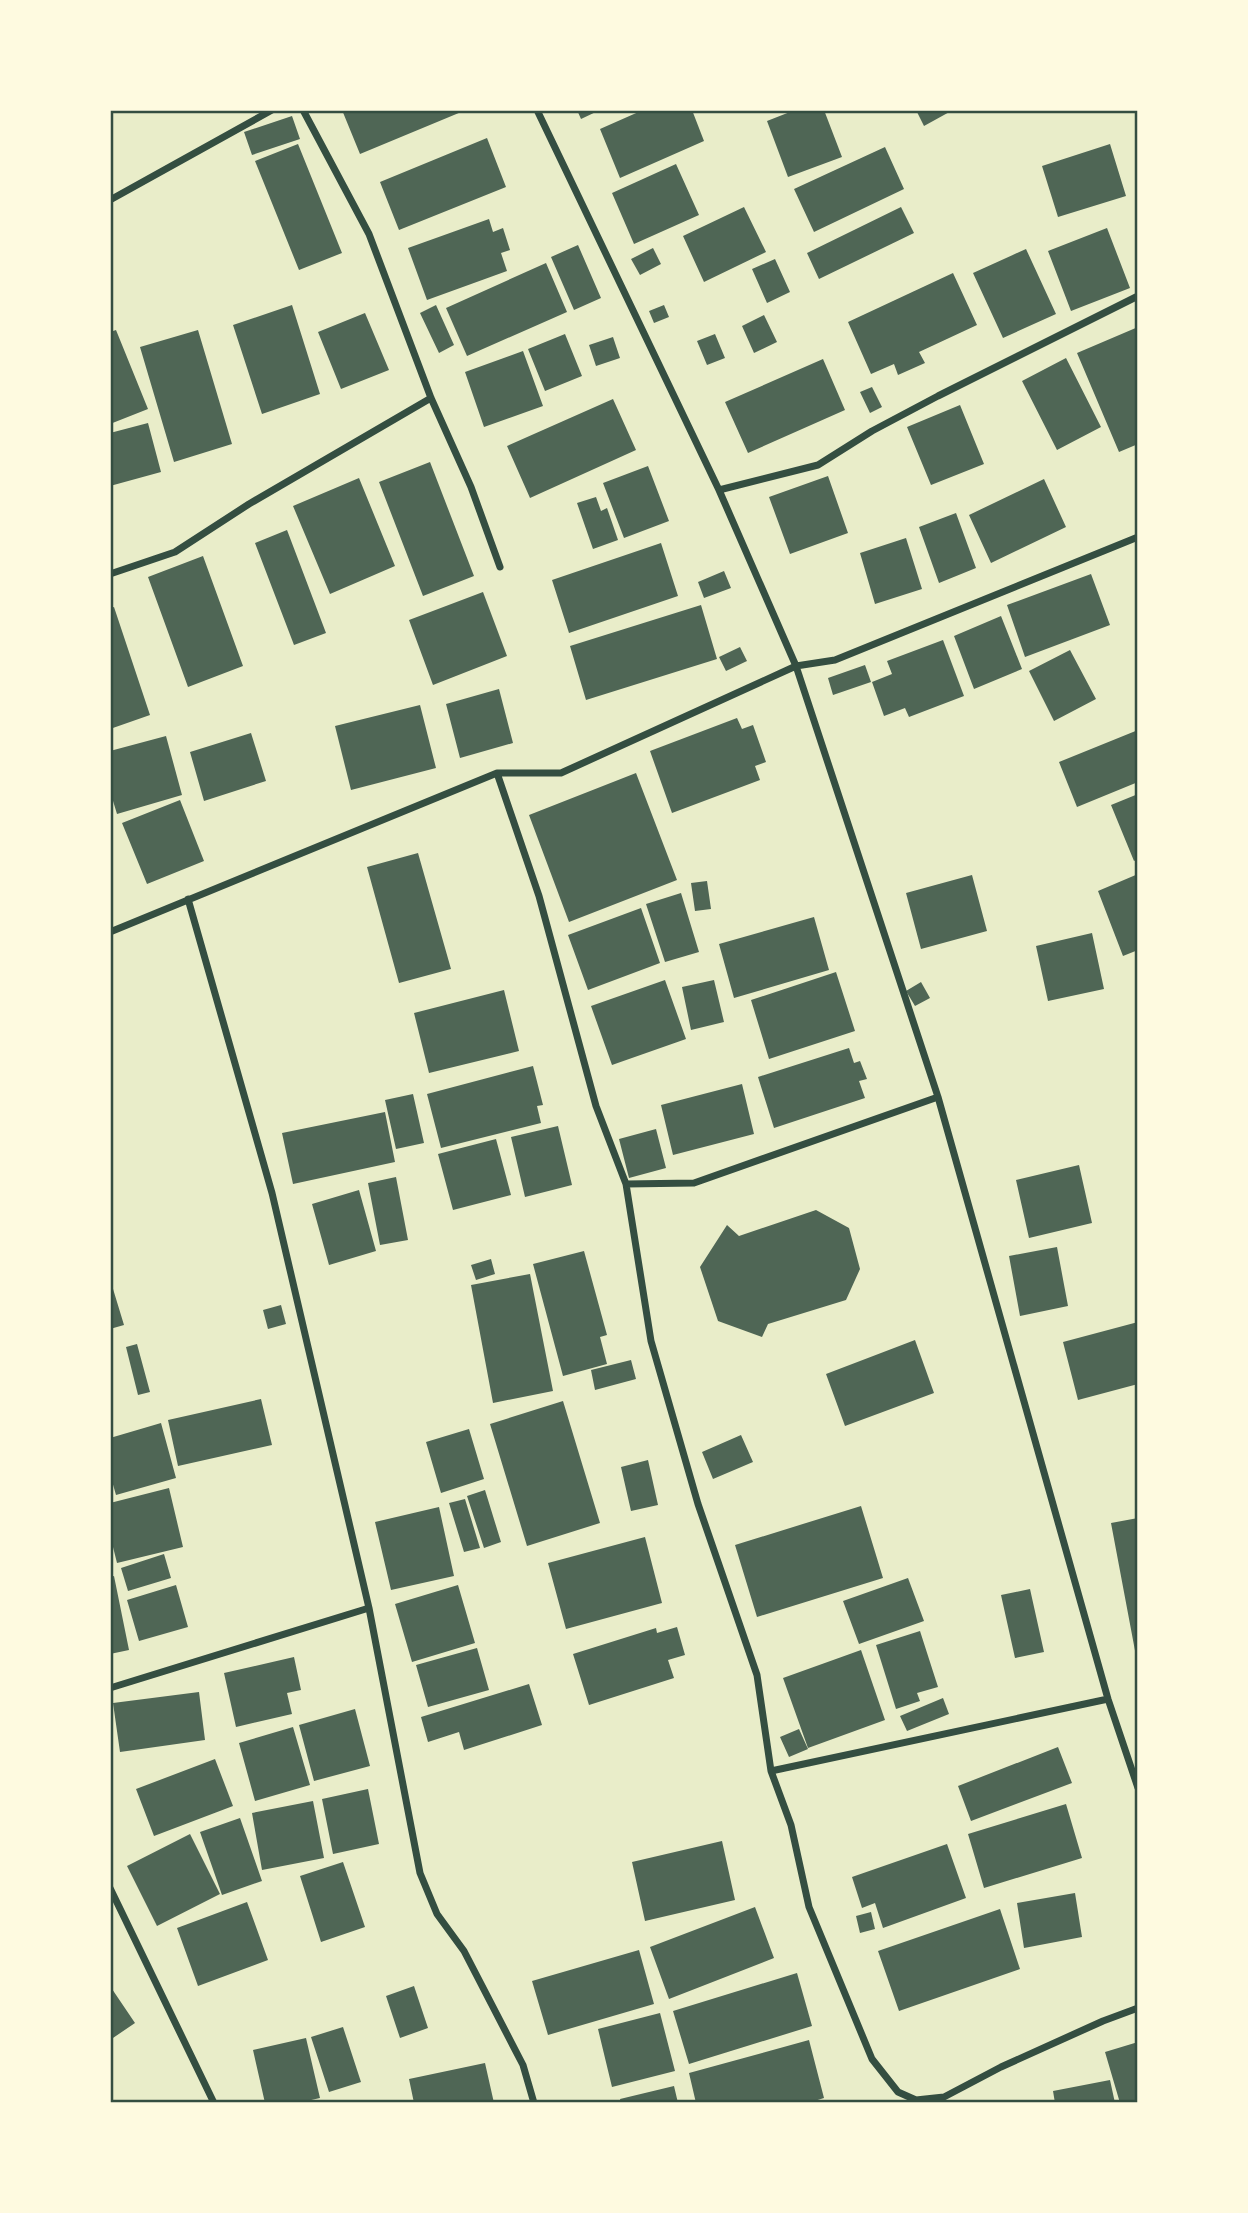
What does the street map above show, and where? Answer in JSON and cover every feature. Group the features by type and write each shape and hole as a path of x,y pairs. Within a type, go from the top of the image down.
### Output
{"street":[{"path":"110,200 272,110"},
{"path":"303,110 369,234 431,398 471,487 499,567"},
{"path":"537,110 719,490 796,666 937,1097 1108,1699 1138,1788"},
{"path":"719,490 818,465 938,396 1138,296"},
{"path":"110,574 175,552 249,505 431,398"},
{"path":"110,932 497,773 561,773 796,666 835,660 1138,537"},
{"path":"497,773 539,896 596,1106 626,1184 651,1342 698,1504 757,1675 771,1772 792,1825 809,1908 872,2059 898,2092 915,2101 943,2097 1001,2067 1138,2008"},
{"path":"188,899 272,1192 369,1608 421,1873 437,1914 464,1951 523,2065 534,2103"},
{"path":"626,1184 694,1183 937,1097"},
{"path":"110,1688 369,1608"},
{"path":"771,1772 1108,1699"},
{"path":"110,1888 214,2103"}],"building":[{"path":"342,110 466,110 360,154"},
{"path":"577,110 600,110 581,119"},
{"path":"643,110 692,110 704,141 620,178 600,129"},
{"path":"795,110 824,110 842,157 788,177 767,121"},
{"path":"916,110 953,110 924,126"},
{"path":"292,116 300,139 252,155 244,132"},
{"path":"487,138 506,187 399,230 380,182"},
{"path":"298,144 342,253 299,270 255,161"},
{"path":"1110,144 1126,196 1058,217 1042,166"},
{"path":"885,147 904,189 814,232 794,189"},
{"path":"676,164 699,215 634,244 612,193"},
{"path":"744,207 766,252 704,282 683,236"},
{"path":"901,207 914,233 819,279 807,253"},
{"path":"489,219 493,232 503,228 510,250 501,253 507,271 427,300 408,248"},
{"path":"1107,228 1130,288 1071,311 1048,251"},
{"path":"578,245 601,298 574,310 551,257"},
{"path":"653,248 661,264 640,275 631,259"},
{"path":"1026,249 1056,314 1003,338 973,273"},
{"path":"775,259 790,292 767,303 752,269"},
{"path":"546,263 567,312 467,356 446,308"},
{"path":"953,273 977,325 919,352 925,363 898,375 894,364 871,374 848,322"},
{"path":"292,305 320,394 262,414 233,325"},
{"path":"436,305 454,345 439,353 420,313"},
{"path":"664,305 669,317 654,323 649,311"},
{"path":"365,313 389,370 341,389 318,332"},
{"path":"764,315 777,342 754,353 742,326"},
{"path":"1138,327 1138,444 1119,452 1077,353"},
{"path":"116,330 148,409 110,424 110,332"},
{"path":"198,330 232,444 174,462 140,347"},
{"path":"565,334 582,376 545,391 528,349"},
{"path":"715,334 725,358 707,365 697,341"},
{"path":"613,337 620,358 596,366 589,345"},
{"path":"523,351 543,406 484,427 465,372"},
{"path":"1066,358 1101,427 1057,450 1022,381"},
{"path":"823,359 845,410 748,453 725,402"},
{"path":"872,387 882,407 870,413 860,392"},
{"path":"613,399 636,450 530,498 507,446"},
{"path":"960,405 984,464 931,485 907,427"},
{"path":"148,423 161,472 110,486 110,433"},
{"path":"430,462 474,576 423,596 379,482"},
{"path":"648,466 669,521 624,538 603,483"},
{"path":"828,476 848,533 790,554 769,497"},
{"path":"359,478 395,566 330,594 293,506"},
{"path":"1044,479 1066,527 991,563 969,515"},
{"path":"596,497 601,511 607,508 618,540 593,549 577,503"},
{"path":"956,513 976,568 939,583 919,527"},
{"path":"287,530 326,633 294,645 255,543"},
{"path":"906,538 922,589 875,604 860,553"},
{"path":"661,543 678,596 569,633 552,580"},
{"path":"203,556 243,666 188,687 148,577"},
{"path":"724,571 731,588 704,598 698,582"},
{"path":"1091,574 1110,625 1025,657 1007,605"},
{"path":"483,592 507,656 433,685 409,620"},
{"path":"701,605 717,659 586,700 570,646"},
{"path":"114,607 150,715 110,729 110,608"},
{"path":"1001,616 1022,669 974,689 954,636"},
{"path":"943,640 964,696 909,717 905,708 884,716 872,682 892,674 887,661"},
{"path":"740,647 747,661 726,671 719,657"},
{"path":"1070,650 1096,699 1054,721 1029,671"},
{"path":"865,665 871,682 833,695 828,678"},
{"path":"499,689 513,743 460,758 446,704"},
{"path":"420,705 436,768 351,790 335,726"},
{"path":"737,718 742,729 753,725 766,762 755,766 760,780 672,813 650,751"},
{"path":"1138,730 1138,782 1077,807 1059,762"},
{"path":"251,733 266,781 204,801 190,752"},
{"path":"166,736 182,795 117,814 110,791 110,751"},
{"path":"636,773 677,880 569,922 529,815"},
{"path":"1138,794 1138,859 1134,861 1111,805"},
{"path":"180,800 204,861 147,884 122,823"},
{"path":"418,853 451,969 399,983 367,867"},
{"path":"1138,874 1138,950 1123,956 1098,891"},
{"path":"972,875 987,931 921,949 906,893"},
{"path":"707,881 711,909 695,911 691,883"},
{"path":"681,893 699,952 665,962 646,904"},
{"path":"641,908 660,963 588,990 568,935"},
{"path":"814,917 829,970 734,998 719,944"},
{"path":"1092,933 1104,989 1048,1001 1036,946"},
{"path":"836,972 855,1031 769,1059 751,1000"},
{"path":"665,980 686,1039 612,1065 591,1006"},
{"path":"714,980 724,1022 691,1030 682,987"},
{"path":"921,982 930,998 915,1006 906,991"},
{"path":"504,990 519,1051 429,1073 414,1013"},
{"path":"849,1048 854,1063 860,1061 867,1079 859,1081 865,1098 774,1128 758,1077"},
{"path":"533,1066 543,1105 537,1106 541,1123 441,1148 427,1094"},
{"path":"742,1084 754,1134 673,1155 661,1105"},
{"path":"413,1094 424,1143 396,1149 385,1100"},
{"path":"385,1112 395,1162 293,1184 282,1133"},
{"path":"558,1126 572,1185 525,1197 511,1137"},
{"path":"656,1129 666,1168 629,1178 619,1139"},
{"path":"496,1139 511,1195 453,1210 438,1154"},
{"path":"1079,1165 1092,1223 1029,1238 1016,1180"},
{"path":"396,1177 408,1240 380,1245 368,1183"},
{"path":"359,1190 376,1251 329,1265 312,1204"},
{"path":"816,1210 849,1228 860,1269 846,1300 768,1324 762,1337 718,1321 700,1267 727,1225 739,1236"},
{"path":"1057,1247 1068,1306 1020,1316 1009,1256"},
{"path":"584,1251 607,1335 600,1337 607,1364 563,1376 533,1264"},
{"path":"491,1259 495,1274 476,1280 471,1265"},
{"path":"530,1274 553,1391 493,1403 471,1285"},
{"path":"110,1279 124,1325 110,1329"},
{"path":"281,1305 286,1324 268,1329 263,1310"},
{"path":"1138,1322 1138,1384 1078,1400 1063,1342"},
{"path":"915,1340 934,1393 845,1426 826,1374"},
{"path":"137,1344 150,1392 138,1395 126,1347"},
{"path":"631,1360 636,1379 595,1390 591,1370"},
{"path":"261,1399 272,1445 178,1466 168,1420"},
{"path":"563,1401 600,1523 527,1546 490,1424"},
{"path":"161,1423 176,1478 116,1495 110,1474 110,1438"},
{"path":"469,1429 484,1479 441,1493 426,1442"},
{"path":"741,1435 753,1462 713,1479 702,1452"},
{"path":"648,1460 658,1505 631,1511 621,1467"},
{"path":"169,1488 183,1547 117,1563 110,1535 110,1503"},
{"path":"485,1490 501,1542 484,1548 467,1496"},
{"path":"465,1499 480,1548 464,1552 449,1503"},
{"path":"861,1506 883,1578 757,1617 735,1545"},
{"path":"439,1507 454,1576 391,1590 375,1522"},
{"path":"1138,1518 1138,1656 1136,1656 1111,1523"},
{"path":"645,1537 662,1603 566,1629 548,1563"},
{"path":"164,1554 171,1578 128,1591 121,1568"},
{"path":"114,1576 129,1650 110,1654 110,1577"},
{"path":"908,1578 924,1621 859,1644 843,1601"},
{"path":"176,1585 188,1627 139,1641 127,1600"},
{"path":"458,1585 475,1643 412,1662 395,1604"},
{"path":"1030,1589 1044,1652 1015,1658 1001,1595"},
{"path":"677,1627 685,1655 668,1660 674,1678 589,1705 573,1654 656,1628 657,1633"},
{"path":"920,1631 938,1687 917,1693 920,1701 896,1709 876,1645"},
{"path":"477,1648 489,1690 428,1707 416,1665"},
{"path":"861,1650 885,1720 808,1748 783,1678"},
{"path":"294,1657 301,1690 287,1693 292,1714 236,1727 224,1673"},
{"path":"529,1684 542,1725 464,1750 459,1732 428,1742 421,1717"},
{"path":"199,1692 205,1740 120,1752 113,1703"},
{"path":"943,1698 949,1714 907,1731 900,1716"},
{"path":"355,1709 370,1766 314,1781 299,1725"},
{"path":"293,1727 310,1785 255,1801 239,1743"},
{"path":"799,1729 808,1749 789,1757 780,1737"},
{"path":"1058,1747 1072,1783 971,1821 958,1786"},
{"path":"215,1759 233,1806 154,1836 136,1789"},
{"path":"368,1789 379,1844 333,1854 322,1799"},
{"path":"313,1801 324,1858 262,1870 252,1813"},
{"path":"1066,1804 1082,1858 984,1888 968,1834"},
{"path":"240,1818 262,1881 222,1895 200,1832"},
{"path":"190,1834 220,1894 157,1926 127,1866"},
{"path":"722,1841 735,1900 645,1921 632,1862"},
{"path":"947,1844 966,1898 883,1928 875,1903 862,1908 852,1877"},
{"path":"343,1862 365,1927 321,1942 300,1876"},
{"path":"1075,1893 1082,1937 1024,1948 1017,1903"},
{"path":"247,1902 268,1960 198,1986 177,1928"},
{"path":"755,1907 774,1958 669,1999 650,1947"},
{"path":"1000,1909 1020,1969 899,2011 878,1951"},
{"path":"871,1912 875,1929 860,1933 856,1916"},
{"path":"639,1950 654,2004 548,2035 532,1981"},
{"path":"797,1973 812,2026 689,2064 673,2011"},
{"path":"110,1986 135,2023 110,2040"},
{"path":"414,1986 428,2028 400,2038 386,1996"},
{"path":"660,2013 675,2071 612,2087 598,2029"},
{"path":"343,2027 361,2082 329,2092 311,2037"},
{"path":"306,2038 320,2098 298,2103 265,2103 253,2050"},
{"path":"809,2040 824,2098 808,2103 696,2103 689,2073"},
{"path":"1138,2042 1138,2103 1120,2103 1105,2052"},
{"path":"485,2063 494,2103 414,2103 409,2079"},
{"path":"1110,2080 1115,2103 1055,2103 1053,2091"},
{"path":"674,2086 678,2103 621,2103 620,2099"}]}
